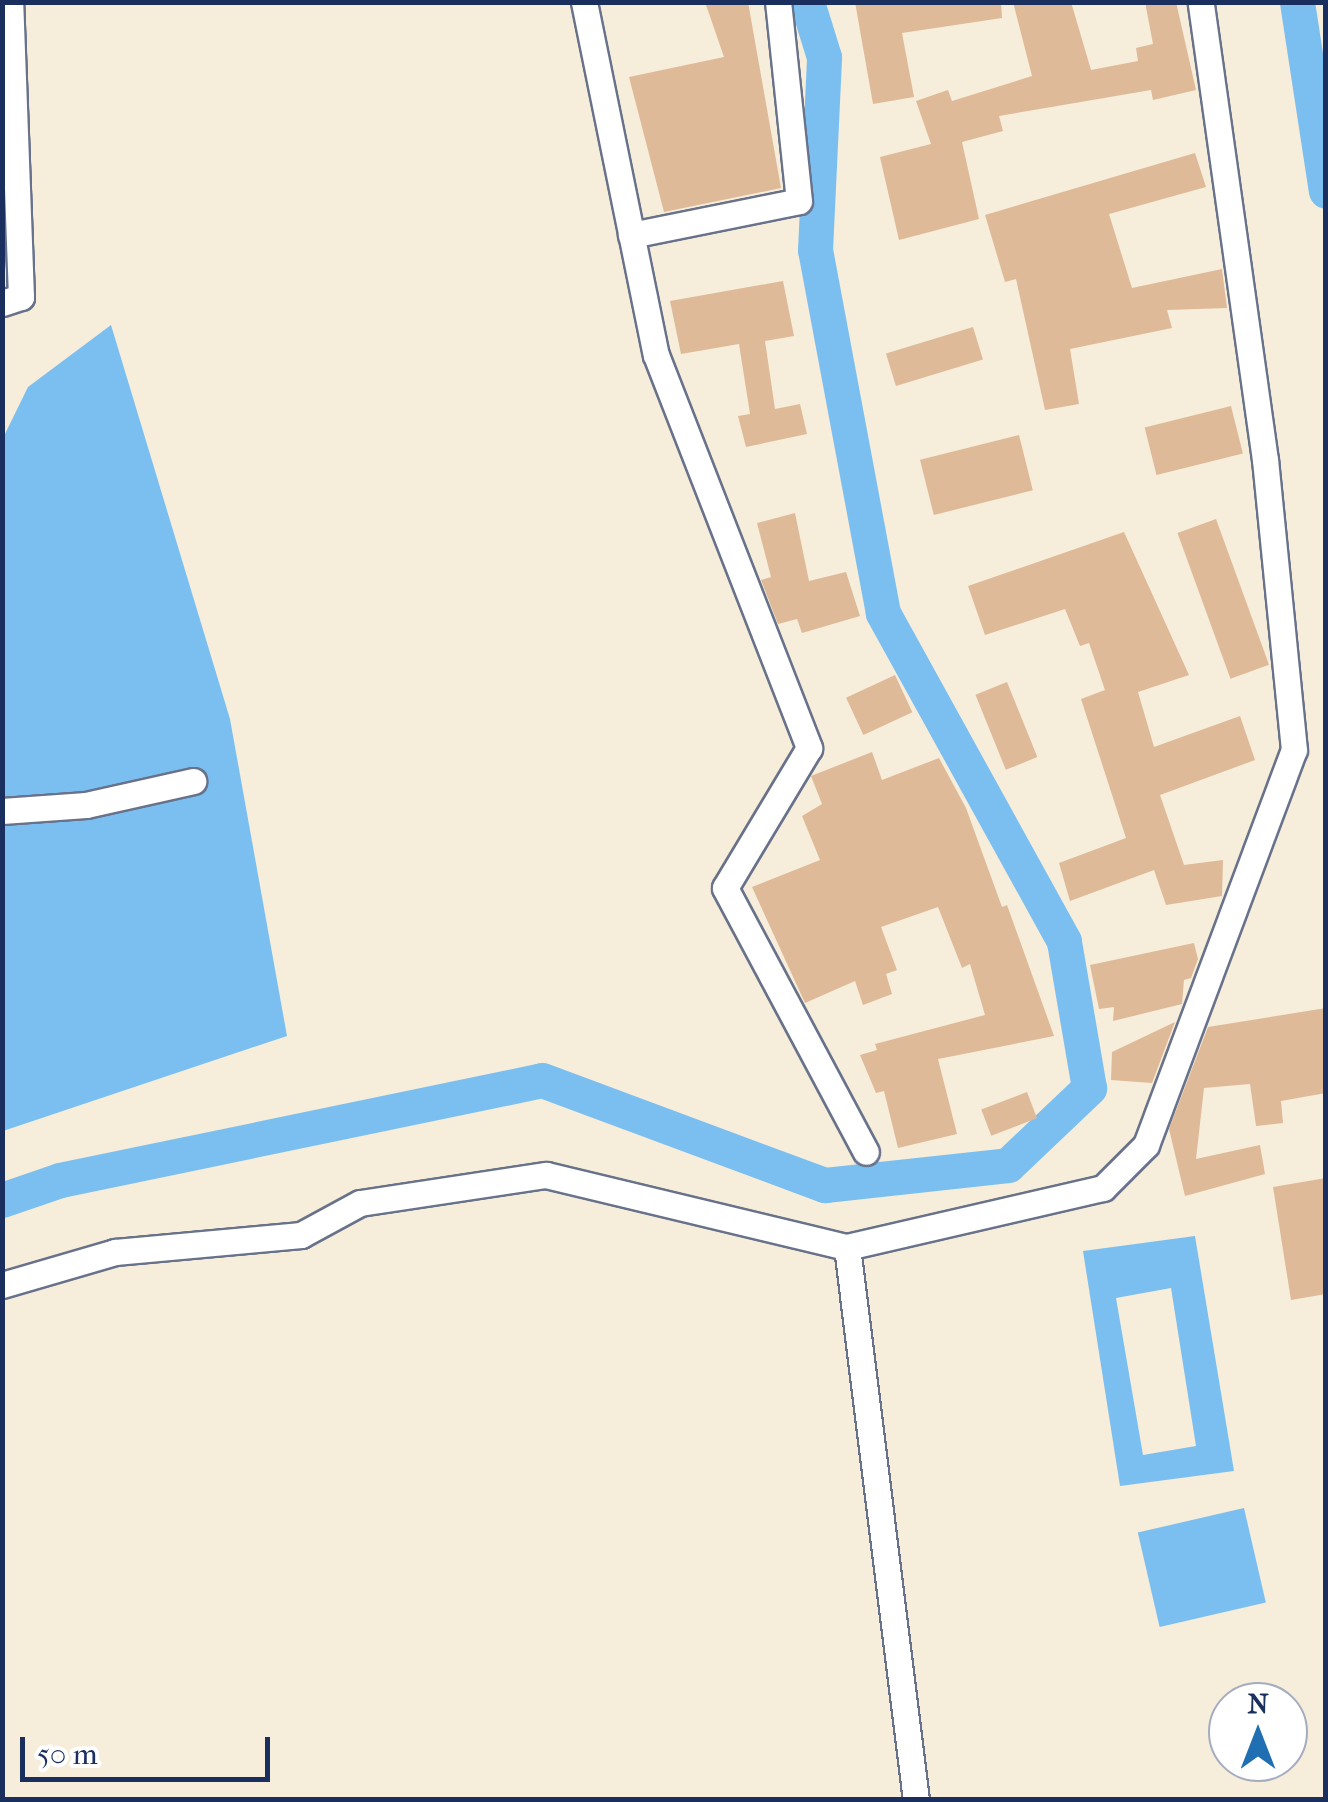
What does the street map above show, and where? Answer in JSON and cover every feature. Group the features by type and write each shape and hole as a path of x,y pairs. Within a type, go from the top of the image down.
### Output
{"street":[{"path":"2,303 22,297 7,44 10,2"},
{"path":"584,2 656,355 809,748 724,888 866,1152"},
{"path":"632,235 799,201 778,2"},
{"path":"2,1285 114,1252 300,1235 360,1203 546,1175 846,1248 1103,1188 1146,1145 1294,750 1265,460 1201,2"},
{"path":"2,811 86,805 192,781"},
{"path":"846,1248 916,1800"}],"water":[{"path":"111,325 230,719 287,1036 3,1131 2,440 28,387"},
{"path":"1195,1236 1234,1471 1120,1486 1083,1251","holes":["1171,1288 1196,1446 1143,1455 1116,1298"]},
{"path":"1244,1508 1266,1603 1160,1627 1138,1533"}],"building":[{"path":"705,2 748,2 781,188 664,212 629,77 724,57"},
{"path":"855,2 1001,2 1002,18 902,33 914,97 873,104"},
{"path":"1013,2 1071,2 1091,70 1138,61 1136,48 1153,44 1145,2 1176,2 1196,90 1153,100 1151,90 999,116 1003,131 962,142 979,219 899,240 880,157 931,144 916,101 948,90 952,101 1032,76"},
{"path":"1195,153 1206,187 1109,214 1132,288 1222,269 1227,308 1167,310 1172,328 1070,349 1079,404 1045,410 1016,279 1005,282 985,215"},
{"path":"783,281 794,336 765,341 775,409 800,404 807,434 746,447 738,416 750,414 739,344 681,354 670,301"},
{"path":"973,327 983,360 896,386 886,354"},
{"path":"1231,406 1243,454 1156,475 1145,428"},
{"path":"1019,435 1033,490 934,515 920,460"},
{"path":"795,513 809,581 846,572 860,616 802,633 797,619 778,624 761,580 771,577 757,523"},
{"path":"1216,519 1269,665 1230,679 1177,533"},
{"path":"1124,532 1189,675 1138,692 1154,747 1240,716 1255,760 1160,795 1184,865 1223,860 1222,896 1166,905 1154,870 1070,901 1059,863 1126,838 1081,699 1105,690 1089,643 1080,646 1065,609 985,635 968,586"},
{"path":"895,675 912,712 863,735 846,698"},
{"path":"1007,682 1037,757 1006,770 975,695"},
{"path":"872,752 882,780 939,758 966,808 1002,907 1007,905 1054,1036 938,1059 957,1134 898,1148 884,1091 876,1093 860,1055 877,1050 875,1044 985,1015 970,964 962,968 938,907 881,927 897,970 886,974 892,994 863,1005 855,981 805,1003 752,887 820,860 802,816 822,804 811,776"},
{"path":"1194,943 1198,959 1191,978 1184,980 1182,1004 1113,1021 1114,1007 1099,1009 1090,965"},
{"path":"1326,1008 1326,1093 1281,1101 1283,1123 1256,1126 1250,1084 1204,1088 1196,1159 1260,1145 1265,1174 1185,1196 1169,1129 1208,1027"},
{"path":"1175,1022 1152,1083 1111,1080 1112,1052"},
{"path":"1027,1092 1037,1118 991,1136 981,1110"},
{"path":"1326,1178 1326,1294 1291,1300 1273,1187"}],"waterway":[{"path":"2,1200 60,1180 542,1080 825,1185 1008,1165 1089,1088 1064,941 883,613 815,250 824,57 807,2"},
{"path":"1297,2 1326,191"}]}
